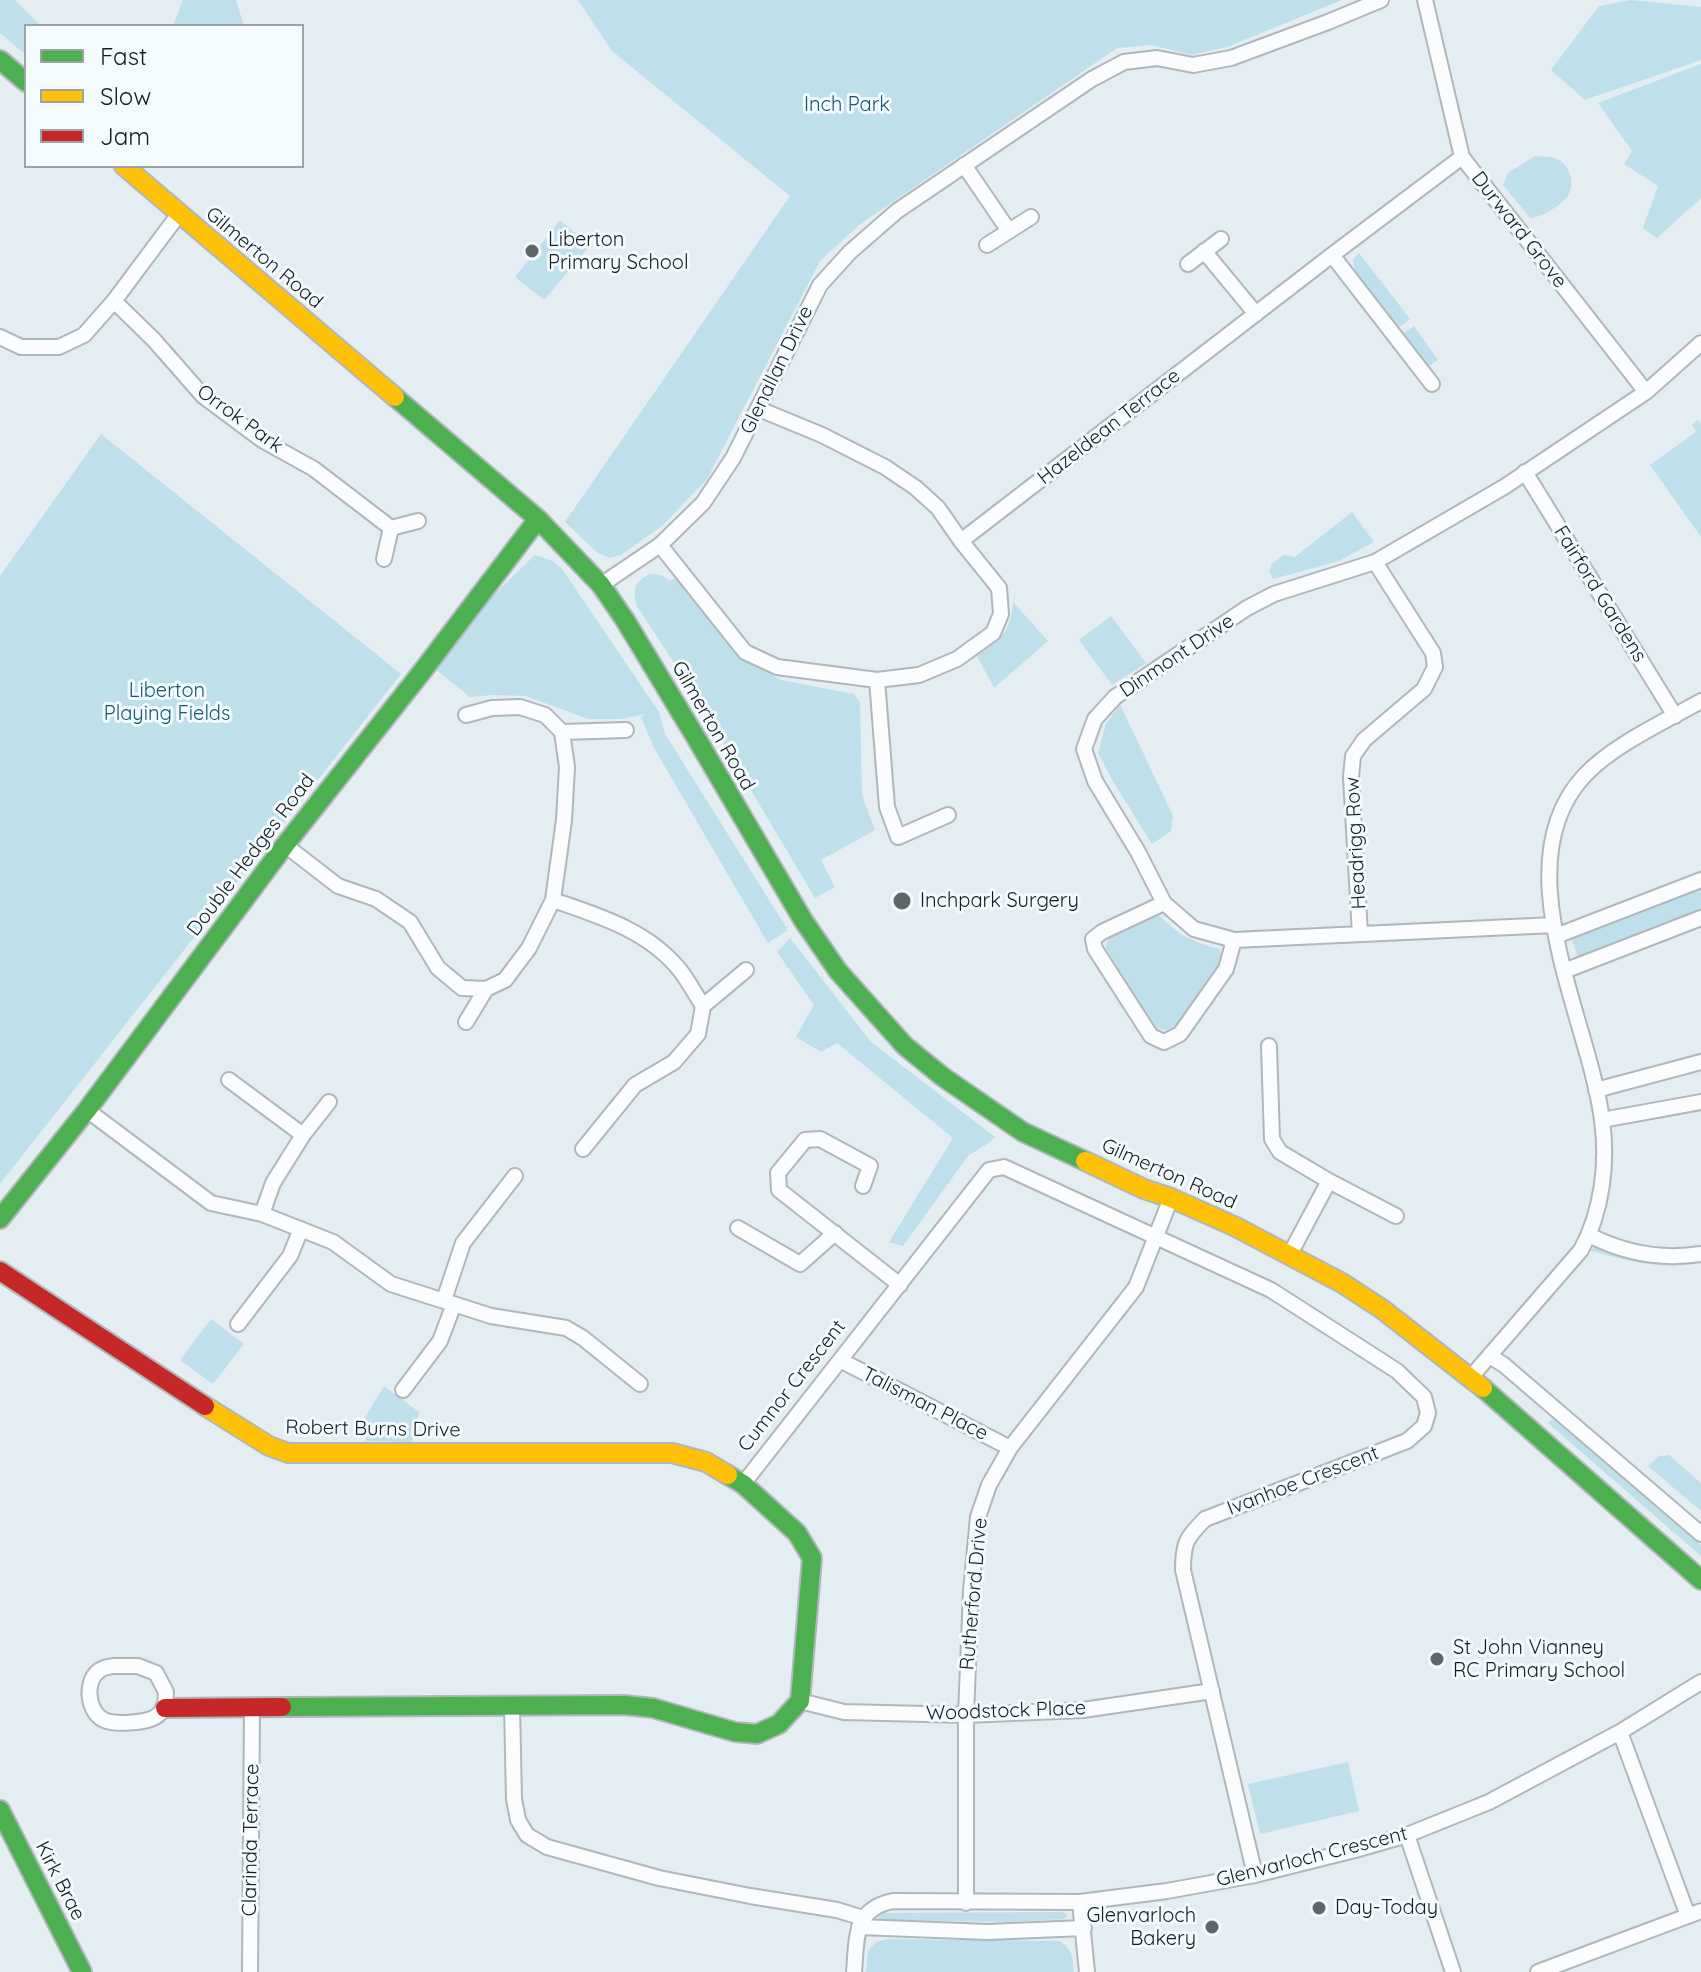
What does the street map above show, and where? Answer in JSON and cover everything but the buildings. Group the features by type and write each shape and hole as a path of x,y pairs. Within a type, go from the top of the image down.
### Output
{"street":[{"name":"Glenallan Drive","path":"601,585 660,545 703,503 733,458 820,285 850,252 897,211 1092,79 1124,62 1157,58 1193,65 1231,58 1381,0"},
{"name":"Durward Grove","path":"1425,0 1462,157 1646,392"},
{"path":"0,60 24,80"},
{"name":"Hazeldean Terrace","path":"961,541 1462,157"},
{"path":"964,165 1009,231"},
{"name":"Gilmerton Road","path":"126,168 538,519 601,585 625,620 803,920 838,971 905,1046 943,1077 1023,1132 1290,1254 1382,1309 1471,1377 1701,1580"},
{"path":"0,337 21,347 59,347 84,335 114,301 179,214"},
{"path":"987,245 1031,217"},
{"path":"1188,264 1221,239"},
{"path":"1204,251 1256,314"},
{"path":"1332,255 1432,384"},
{"name":"Orrok Park","path":"114,301 154,340 203,396 262,440 314,469 391,528"},
{"name":"Dinmont Drive","path":"1701,343 1646,392 1504,487 1375,562 1274,594 1247,608 1115,697 1095,719 1084,749 1095,781 1138,852 1164,903 1194,929 1234,940 1360,934 1555,931 1701,880"},
{"path":"660,545 745,652 777,667 877,680 919,675 957,659 993,633 1001,614 999,588 938,508 885,467 822,435 759,409"},
{"name":"Fairford Gardens","path":"1525,472 1675,716"},
{"name":"Double Hedges Road","path":"0,1219 87,1110 285,845 538,519"},
{"path":"384,559 391,528 418,521"},
{"name":"Headrigg Row","path":"1360,934 1351,777 1353,756 1364,740 1424,689 1435,667 1433,653 1375,562"},
{"path":"877,680 887,807 898,837 948,815"},
{"path":"1471,1377 1569,1265 1589,1235 1601,1185 1602,1120 1564,971 1550,899 1549,863 1554,833 1565,801 1584,776 1611,754 1701,701"},
{"path":"285,845 338,886 376,899 410,922 438,968 462,988 486,989 505,980 529,948 553,900 564,820 567,767 562,732 545,715 520,707 492,708 466,715"},
{"path":"562,732 626,730"},
{"path":"553,900 613,921 647,940 678,968 703,1006"},
{"path":"1164,903 1093,939 1095,949 1151,1036 1164,1042 1180,1034 1226,969 1234,940"},
{"path":"1564,971 1701,918"},
{"path":"583,1149 635,1085 674,1062 698,1034 703,1006 746,970"},
{"path":"466,1022 486,989"},
{"path":"1269,1046 1272,1139 1280,1152 1396,1216"},
{"path":"1596,1090 1701,1062"},
{"path":"229,1080 303,1135"},
{"path":"262,1214 273,1183 303,1135 329,1102"},
{"path":"1602,1120 1701,1102"},
{"path":"87,1110 211,1203 262,1214 333,1242 391,1284 491,1316 566,1328 640,1384"},
{"path":"863,1186 870,1166 820,1139 805,1140 778,1173 779,1190 900,1285"},
{"name":"Cumnor Crescent","path":"800,1701 812,1558 797,1533 743,1484 989,1170 1004,1167 1157,1237"},
{"path":"403,1390 440,1341 463,1243 515,1176"},
{"path":"1290,1254 1329,1181"},
{"name":"Rutherford Drive","path":"966,1903 966,1715 971,1591 978,1517 989,1485 1010,1448 1136,1287 1171,1198"},
{"path":"738,1228 800,1264 835,1233"},
{"path":"238,1324 290,1256 301,1229"},
{"path":"1589,1235 1632,1252 1664,1256 1701,1254"},
{"name":"Ivanhoe Crescent","path":"1157,1237 1271,1290 1397,1371 1424,1397 1428,1413 1424,1426 1407,1441 1205,1519 1191,1533 1183,1549 1183,1570 1255,1875"},
{"name":"Robert Burns Drive","path":"0,1271 256,1438 288,1453 672,1453 706,1462 743,1484"},
{"path":"1490,1356 1701,1534"},
{"name":"Talisman Place","path":"840,1360 1010,1448"},
{"path":"165,1708 166,1692 156,1673 138,1666 113,1666 99,1670 89,1691 92,1707 104,1720 121,1722 154,1718 165,1708 624,1705 653,1708 735,1732 757,1734 779,1724 800,1701"},
{"name":"Glenvarloch Crescent","path":"861,1922 870,1910 893,1901 1080,1902 1255,1875 1355,1850 1407,1835 1489,1802 1620,1732 1701,1682"},
{"name":"Woodstock Place","path":"800,1701 844,1712 966,1715 1083,1710 1212,1691"},
{"path":"512,1706 514,1799 518,1820 527,1835 547,1847 659,1878 837,1910 861,1922 988,1932 1084,1928"},
{"name":"Clarinda Terrace","path":"250,1972 252,1708"},
{"path":"1538,1972 1694,1914 1620,1732"},
{"name":"Kirk Brae","path":"0,1810 82,1972"},
{"path":"1407,1835 1453,1972"},
{"path":"1080,1902 1087,1972"},
{"path":"854,1972 861,1922"}],"green space":[{"path":"0,0 15,0 39,24 24,24 24,53 0,33"},
{"path":"183,0 236,0 243,24 174,24"},
{"name":"Inch Park","path":"578,0 1342,0 1227,47 1192,55 1151,45 1117,48 859,225 820,261 707,479 663,525 621,555 610,558 598,553 565,522 790,196 612,51"},
{"path":"1631,0 1701,7 1701,60 1585,100 1551,70 1599,6"},
{"path":"1701,64 1701,198 1657,238 1643,228 1658,186 1624,164 1632,151 1598,103"},
{"path":"1535,156 1560,160 1567,169 1571,185 1568,196 1561,203 1530,218 1503,185 1508,173"},
{"path":"560,220 590,246 544,300 515,277"},
{"path":"1359,253 1410,319 1395,330 1356,279 1353,260"},
{"path":"1414,326 1438,360 1425,369 1401,335"},
{"path":"1698,420 1701,424 1701,537 1650,465 1696,432 1692,425"},
{"name":"Liberton Playing Fields","path":"101,434 401,674 0,1184 0,576"},
{"path":"1352,512 1374,542 1339,561 1273,579 1269,571 1272,564 1283,555 1295,557"},
{"path":"535,555 553,561 562,569 659,712 665,734 788,930 768,943 654,748 641,717 646,714 621,719 588,719 526,696 470,697 435,669 476,612"},
{"path":"649,574 661,575 670,581 677,577 736,655 781,680 854,694 860,702 862,795 875,830 821,860 835,887 815,898 689,686 637,606 636,587"},
{"path":"1013,602 1048,641 994,688 977,656 1007,628"},
{"path":"1111,616 1146,663 1112,685 1079,640"},
{"path":"1120,704 1173,816 1171,831 1152,844 1098,753 1106,724"},
{"path":"1701,887 1701,911 1578,957 1571,937"},
{"path":"1157,913 1186,937 1220,949 1221,961 1179,1026 1166,1030 1154,1028 1105,947 1112,933"},
{"path":"790,938 871,1042 995,1137 968,1156 903,1246 889,1242 953,1138 837,1043 821,1052 796,1037 814,1005 777,952"},
{"path":"1599,1246 1701,1259 1701,1263 1658,1265 1589,1250"},
{"path":"211,1319 244,1344 213,1384 180,1360"},
{"path":"384,1386 419,1412 412,1442 366,1441 366,1416"},
{"path":"1553,1418 1701,1545 1701,1556 1548,1423"},
{"path":"1669,1455 1701,1483 1701,1511 1648,1466 1659,1456"},
{"path":"1348,1762 1359,1811 1260,1834 1248,1784"},
{"path":"1062,1912 1067,1917 1064,1919 1007,1922 883,1920 878,1917 883,1913"},
{"path":"888,1939 1060,1941 1071,1954 1074,1972 866,1972 868,1951 876,1942"}],"traffic: fast":[{"path":"0,60 24,80"},
{"path":"395,397 538,519 601,585 698,741 803,920 838,971 905,1046 943,1077 1023,1132 1085,1161"},
{"path":"0,1219 87,1110 285,845 538,519"},
{"path":"1483,1388 1701,1580"},
{"path":"282,1707 624,1705 653,1708 735,1732 757,1734 779,1724 800,1701 812,1558 797,1533 743,1484 728,1475"},
{"path":"0,1810 82,1972"}],"traffic: slow":[{"path":"126,168 395,397"},
{"path":"1085,1161 1236,1227 1342,1283 1382,1309 1483,1388"},
{"path":"205,1406 269,1446 288,1453 672,1453 706,1462 728,1475"}],"traffic: jam":[{"path":"0,1271 205,1406"},
{"path":"165,1708 282,1707"}],"place":[{"name":"Liberton Primary School","path":"532,251"},
{"name":"Inchpark Surgery","path":"902,901"},
{"name":"St John Vianney RC Primary School","path":"1437,1659"},
{"name":"Day-Today","path":"1319,1908"},
{"name":"Glenvarloch Bakery","path":"1212,1927"}]}
